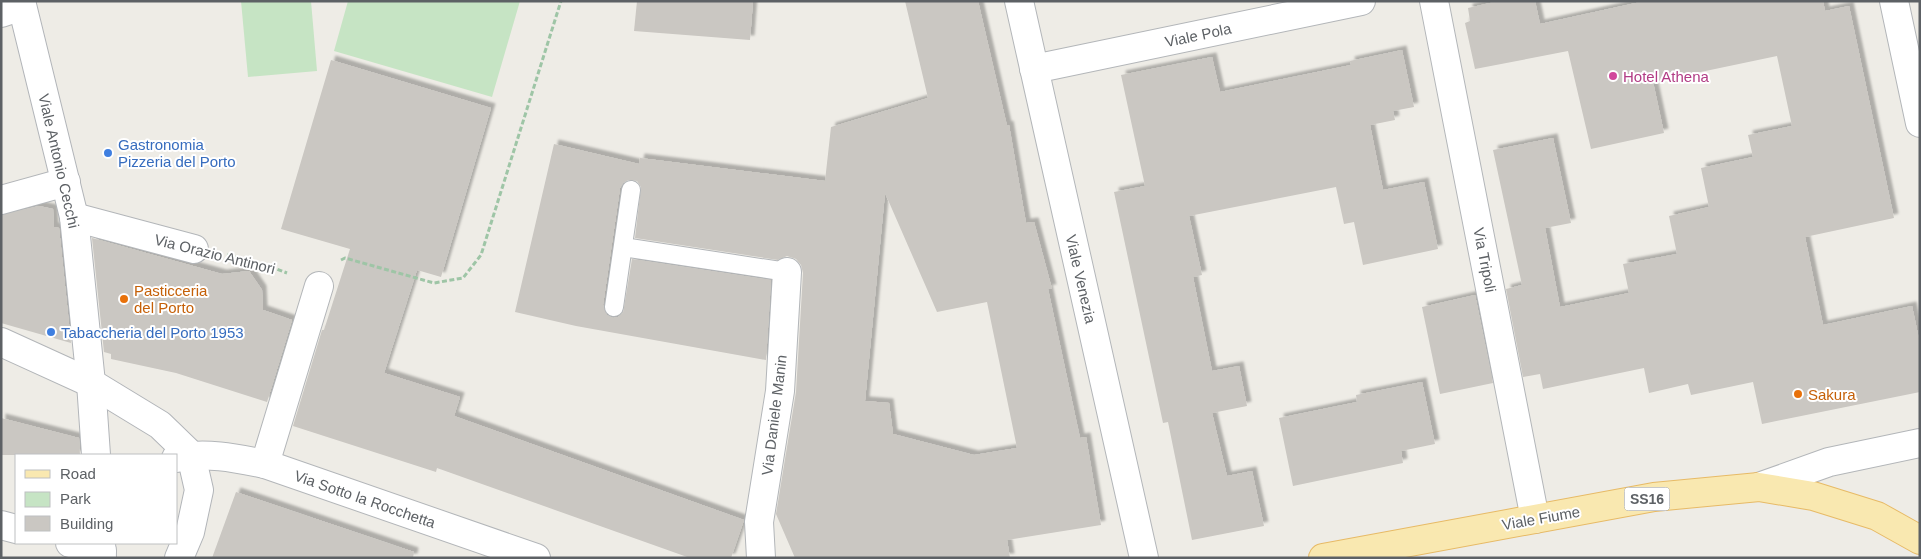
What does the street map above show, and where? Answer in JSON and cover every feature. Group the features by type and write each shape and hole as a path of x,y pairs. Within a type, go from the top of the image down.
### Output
{"main road":[{"name":"Viale Fiume","path":"1323,558 1375,553 1535,519 1654,497 1759,487 1813,496 1877,516 1920,540"}],"street":[{"name":"Viale Venezia","path":"1019,1 1144,558"},
{"name":"Viale Pola","path":"1034,69 1361,1"},
{"name":"Via Tripoli","path":"1434,1 1535,519"},
{"path":"1894,1 1920,123"},
{"name":"Viale Antonio Cecchi","path":"15,7 66,182 74,217 91,383 96,454"},
{"path":"1,200 66,182"},
{"name":"Via Orazio Antinori","path":"74,217 194,250"},
{"name":"Via Daniele Manin","path":"761,558 759,522 780,391 787,272"},
{"path":"265,464 319,286"},
{"path":"1,342 91,383 160,425 184,457 199,490 190,532 180,558"},
{"name":"Viale Fiume","path":"1759,487 1829,462 1920,443"},
{"name":"Via Sotto la Rocchetta","path":"184,457 224,456 265,464 536,558"},
{"path":"1,525 15,529"},
{"path":"75,544 102,550"}],"lane":[{"path":"614,307 630,190"},
{"path":"622,247 787,272"}],"path":[{"path":"319,286 334,263 346,258 434,283 463,278 481,255 561,1"},
{"name":"Via Orazio Antinori","path":"194,250 234,256 269,266 319,286"}],"green space":[{"path":"241,1 311,1 317,71 248,77"},
{"path":"348,1 520,1 492,97 334,51"}],"building":[{"path":"637,1 753,1 750,40 634,31"},
{"path":"905,1 978,1 1007,126 1009,125 1026,223 1034,222 1052,289 1048,289 1080,438 1086,437 1101,525 1007,540 1010,558 795,558 776,514 796,392 803,273 801,265 796,259 787,256 778,260 635,238 641,187 637,181 628,180 620,188 603,305 607,315 613,318 623,313 632,259 771,280 766,360 576,326 515,312 554,144 639,164 640,158 825,181 831,127 928,98","holes":["885,193 937,312 987,302 1017,448 974,455 893,434 889,403 865,401"]},
{"path":"1499,1 1535,1 1540,24 1645,1 1823,1 1825,11 1849,6 1894,218 1805,237 1823,325 1912,306 1920,344 1920,392 1762,424 1753,382 1691,395 1688,384 1649,393 1644,368 1543,389 1540,374 1523,377 1506,289 1522,285 1493,150 1553,138 1571,223 1545,228 1560,307 1629,293 1623,264 1677,254 1669,216 1709,207 1701,168 1753,157 1748,135 1792,126 1777,56 1653,82 1664,133 1591,149 1568,51 1475,69 1465,23 1470,21 1468,8"},
{"path":"1402,50 1414,107 1393,111 1395,120 1370,125 1383,190 1424,182 1438,249 1363,265 1354,222 1344,224 1336,187 1189,216 1202,275 1193,277 1212,371 1239,366 1247,406 1212,413 1227,476 1252,471 1264,526 1192,540 1168,422 1163,423 1114,192 1145,186 1121,75 1212,57 1220,92 1351,65 1350,61"},
{"path":"331,60 491,108 441,277 417,270 384,373 460,397 454,416 744,520 731,558 690,558 437,468 436,472 293,426 322,330 324,330 350,249 281,229"},
{"path":"39,206 53,209 54,227 59,228 71,343 1,323 1,215"},
{"path":"92,238 222,274 249,271 262,290 263,310 292,320 267,402 176,373 111,359 111,354 104,352"},
{"path":"1475,295 1493,383 1440,394 1422,307"},
{"path":"1422,382 1435,444 1401,451 1403,463 1293,486 1279,418 1357,402 1356,395"},
{"path":"1,418 79,438 80,454 1,455"},
{"path":"236,492 414,552 413,558 212,558"}],"place":[{"name":"Hotel Athena","path":"1613,76"},
{"name":"Gastronomia Pizzeria del Porto","path":"108,153"},
{"name":"Pasticceria del Porto","path":"124,299"},
{"name":"Tabaccheria del Porto 1953","path":"51,332"},
{"name":"Sakura","path":"1798,394"}]}
